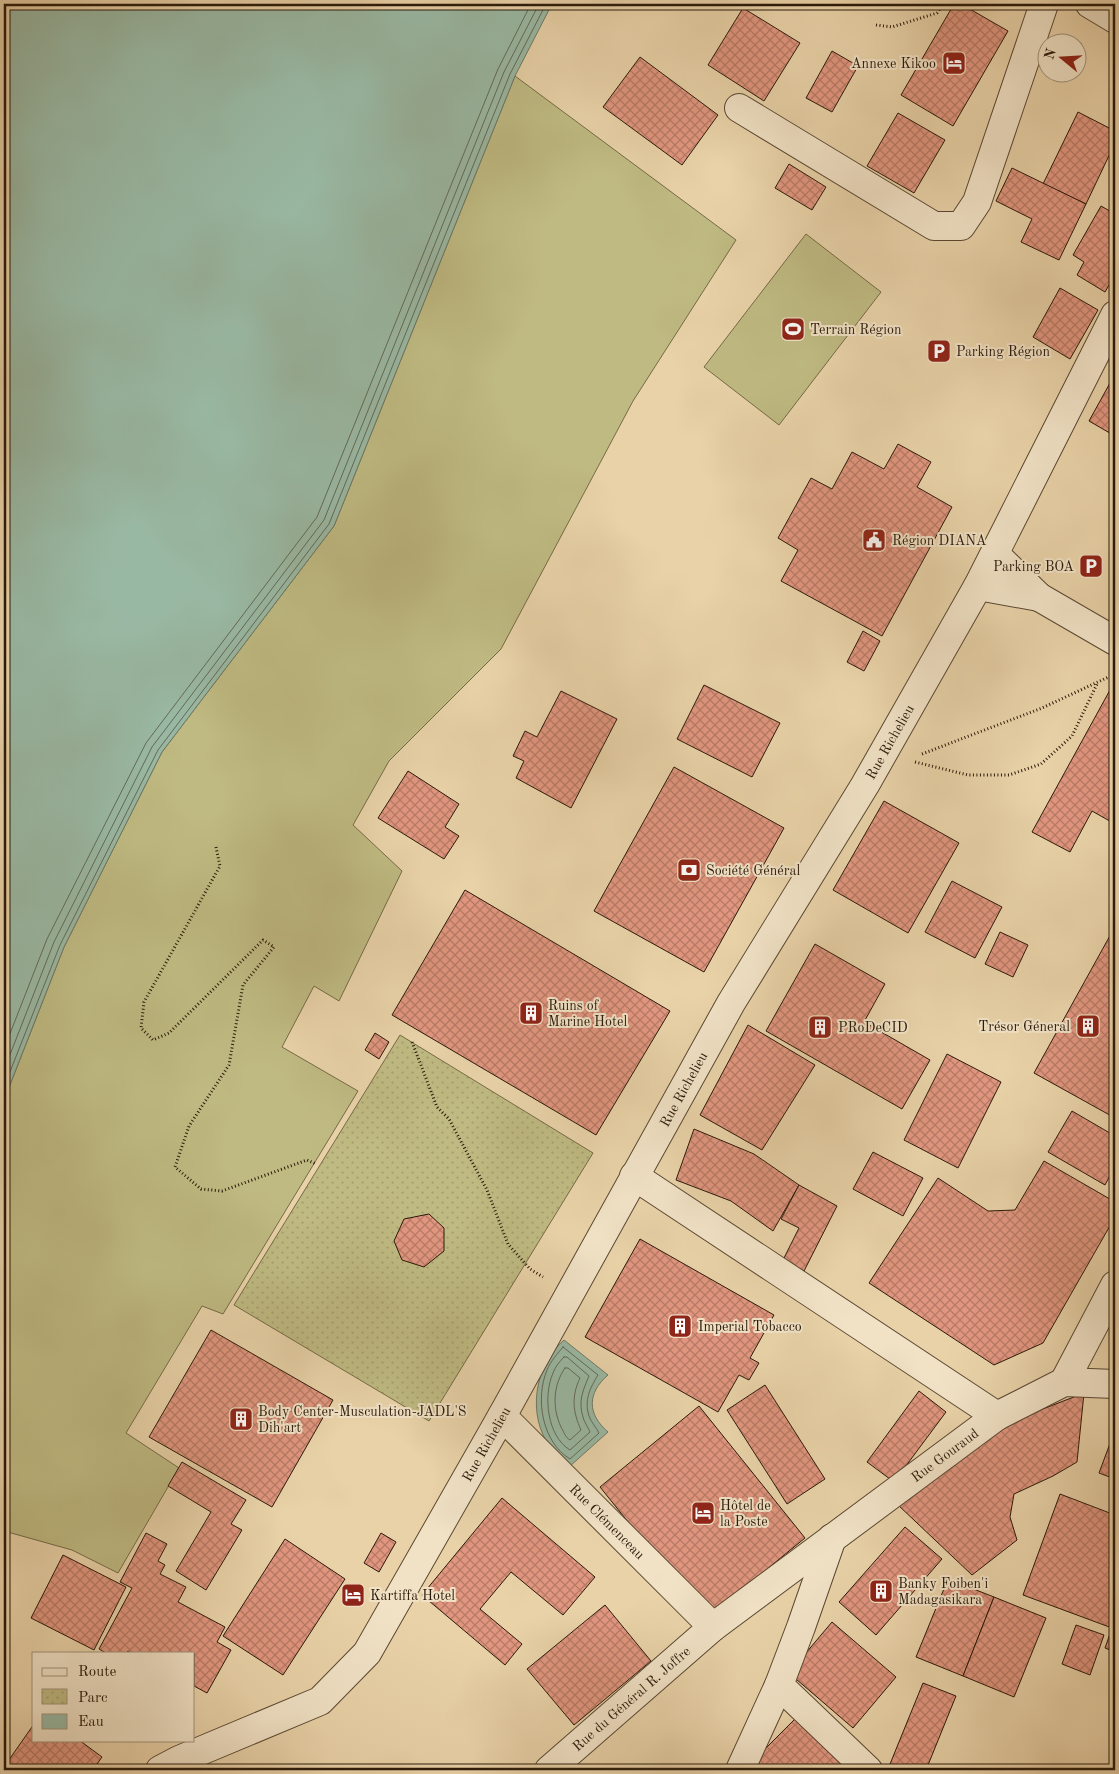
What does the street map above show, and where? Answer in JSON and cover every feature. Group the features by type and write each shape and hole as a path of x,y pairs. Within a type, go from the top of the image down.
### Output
{"street":[{"path":"739,108 934,226 961,226 977,202 1044,4"},
{"path":"1090,4 1115,19"},
{"name":"Rue Richelieu","path":"160,1770 179,1760 320,1701 367,1653 502,1416 732,1003 865,785 978,586 1115,315"},
{"path":"995,554 1039,598 1115,641"},
{"path":"978,586 1039,598"},
{"path":"634,1176 997,1416"},
{"path":"1115,1285 1064,1382 1115,1384"},
{"name":"Rue Gouraud","path":"713,1627 997,1416 1064,1382"},
{"name":"Rue Clémenceau","path":"502,1416 713,1627"},
{"path":"740,1770 779,1685 802,1627 832,1538"},
{"name":"Rue du Général R. Joffre","path":"549,1770 713,1627"},
{"path":"779,1685 868,1770"}],"path":[{"path":"876,25 892,27 937,13 943,4"},
{"path":"1097,683 1072,736 1041,764 1009,774 968,775 910,760 920,754 1042,708 1115,673"},
{"path":"216,847 220,866 144,1002 141,1028 153,1040 169,1033 263,940 274,947 244,985 229,1065 190,1126 175,1167 201,1190 222,1191 307,1160 316,1164"},
{"path":"412,1042 437,1106 449,1120 487,1190 508,1244 522,1260"}],"green space":[{"path":"515,76 736,240 633,401 501,649 389,761 353,825 402,871 339,1001 314,986 282,1047 358,1091 223,1314 202,1306 126,1433 179,1468 118,1573 72,1550 4,1531 4,1100 64,947 162,752 334,526"},
{"name":"Terrain Région","path":"806,234 881,292 779,425 704,367"},
{"path":"400,1035 593,1153 429,1421 234,1305"}],"water":[{"path":"4,4 552,4 515,76 334,526 162,752 64,947 4,1100"},
{"path":"564,1340 608,1375 596,1389 592,1404 596,1418 608,1432 569,1467 552,1450 543,1434 536,1406 540,1377 546,1363"}],"building":[{"name":"Annexe Kikoo","path":"954,4 961,4 1008,31 953,126 901,95"},
{"path":"743,8 800,43 764,101 708,65"},
{"path":"832,51 858,66 832,112 806,98"},
{"path":"640,57 718,115 682,165 603,107"},
{"path":"1078,112 1115,131 1115,143 1086,204 1043,184"},
{"path":"898,113 945,140 914,193 867,166"},
{"path":"789,164 826,187 812,210 775,188"},
{"path":"1012,168 1086,204 1059,260 1021,242 1032,219 996,201"},
{"path":"1101,206 1115,214 1115,275 1105,292 1077,275 1084,262 1073,255"},
{"path":"1060,288 1098,310 1070,359 1033,337"},
{"path":"1115,374 1115,436 1089,421"},
{"path":"898,444 931,462 917,487 952,507 882,636 781,581 798,550 778,538 811,478 832,489 852,452 884,469"},
{"path":"863,631 880,641 864,671 847,662"},
{"path":"704,685 780,723 752,777 677,739"},
{"path":"1110,690 1115,693 1115,824 1092,811 1070,852 1032,832"},
{"path":"561,691 617,719 571,808 516,778 524,761 513,756 525,731 537,737"},
{"name":"Société Général","path":"674,767 784,828 704,972 594,911"},
{"path":"408,771 459,804 445,827 459,836 444,859 378,818"},
{"path":"884,801 959,843 908,933 833,890"},
{"path":"952,881 1002,907 975,958 925,932"},
{"name":"Ruins of Marine Hotel","path":"465,890 670,1011 596,1135 392,1015"},
{"path":"1000,932 1028,945 1013,977 985,964"},
{"name":"Trésor Géneral","path":"1112,932 1115,934 1115,1118 1034,1073"},
{"name":"PRoDeCID","path":"815,944 885,984 864,1022 930,1060 902,1109 766,1031"},
{"path":"748,1025 815,1065 762,1150 700,1115"},
{"path":"375,1033 389,1042 379,1059 365,1050"},
{"path":"947,1054 1001,1082 958,1168 904,1140"},
{"path":"1072,1111 1115,1136 1115,1166 1105,1185 1048,1152"},
{"path":"694,1129 754,1154 799,1185 773,1231 731,1201 676,1180"},
{"path":"873,1152 923,1178 903,1216 853,1189"},
{"path":"1044,1161 1115,1202 1115,1217 1043,1343 994,1365 869,1283 938,1178 988,1211 1015,1210"},
{"path":"799,1185 837,1206 804,1271 783,1260 799,1228 781,1219"},
{"path":"429,1214 444,1228 444,1251 424,1267 402,1260 394,1241 404,1219"},
{"name":"Imperial Tobacco","path":"640,1239 774,1315 750,1358 759,1363 749,1380 739,1375 718,1412 585,1337"},
{"name":"Body Center-Musculation-JADL'S Dih'art","path":"211,1330 333,1400 272,1507 149,1437"},
{"path":"765,1385 825,1479 787,1504 727,1410"},
{"path":"919,1391 946,1412 894,1482 867,1462"},
{"path":"1084,1393 1077,1462 1053,1476 1014,1494 1010,1517 1017,1540 972,1575 897,1504 1007,1423"},
{"name":"Hôtel de la Poste","path":"699,1406 805,1538 706,1619 600,1487"},
{"path":"1115,1430 1115,1479 1099,1473"},
{"path":"182,1462 246,1500 231,1524 242,1530 206,1590 176,1571 211,1512 168,1486"},
{"path":"1060,1494 1115,1515 1115,1652 1105,1648 1112,1628 1023,1595"},
{"path":"502,1498 595,1577 563,1615 511,1572 480,1609 522,1644 505,1665 422,1595"},
{"name":"Banky Foiben'i Madagasikara","path":"905,1527 942,1559 876,1635 839,1602"},
{"path":"146,1533 167,1544 158,1561 165,1565 160,1574 186,1587 178,1602 225,1627 217,1642 231,1650 207,1693 195,1687 195,1652 104,1652 99,1649 132,1588 120,1582"},
{"path":"381,1533 396,1542 379,1572 364,1563"},
{"name":"Kartiffa Hotel","path":"285,1539 345,1579 283,1675 223,1636"},
{"path":"63,1555 126,1587 94,1650 31,1618"},
{"path":"948,1579 994,1597 963,1676 916,1657"},
{"path":"994,1597 1046,1618 1014,1697 963,1676"},
{"path":"605,1605 651,1661 574,1725 527,1669"},
{"path":"832,1622 896,1677 853,1728 789,1673"},
{"path":"1076,1625 1104,1635 1090,1675 1062,1664"},
{"path":"923,1683 956,1696 926,1770 888,1769"},
{"path":"797,1717 848,1770 752,1770 748,1766"},
{"path":"32,1727 32,1742 82,1742 102,1757 93,1770 4,1770 4,1767"}],"place":[{"name":"Annexe Kikoo","path":"954,63"},
{"name":"Terrain Région","path":"793,329"},
{"name":"Parking Région","path":"939,351"},
{"name":"Région DIANA","path":"874,540"},
{"name":"Parking BOA","path":"1091,566"},
{"name":"Société Général","path":"689,870"},
{"name":"Ruins of Marine Hotel","path":"531,1013"},
{"name":"Trésor Géneral","path":"1088,1026"},
{"name":"PRoDeCID","path":"820,1027"},
{"name":"Imperial Tobacco","path":"680,1326"},
{"name":"Body Center-Musculation-JADL'S Dih'art","path":"241,1419"},
{"name":"Hôtel de la Poste","path":"703,1513"},
{"name":"Banky Foiben'i Madagasikara","path":"881,1591"},
{"name":"Kartiffa Hotel","path":"353,1595"}]}
